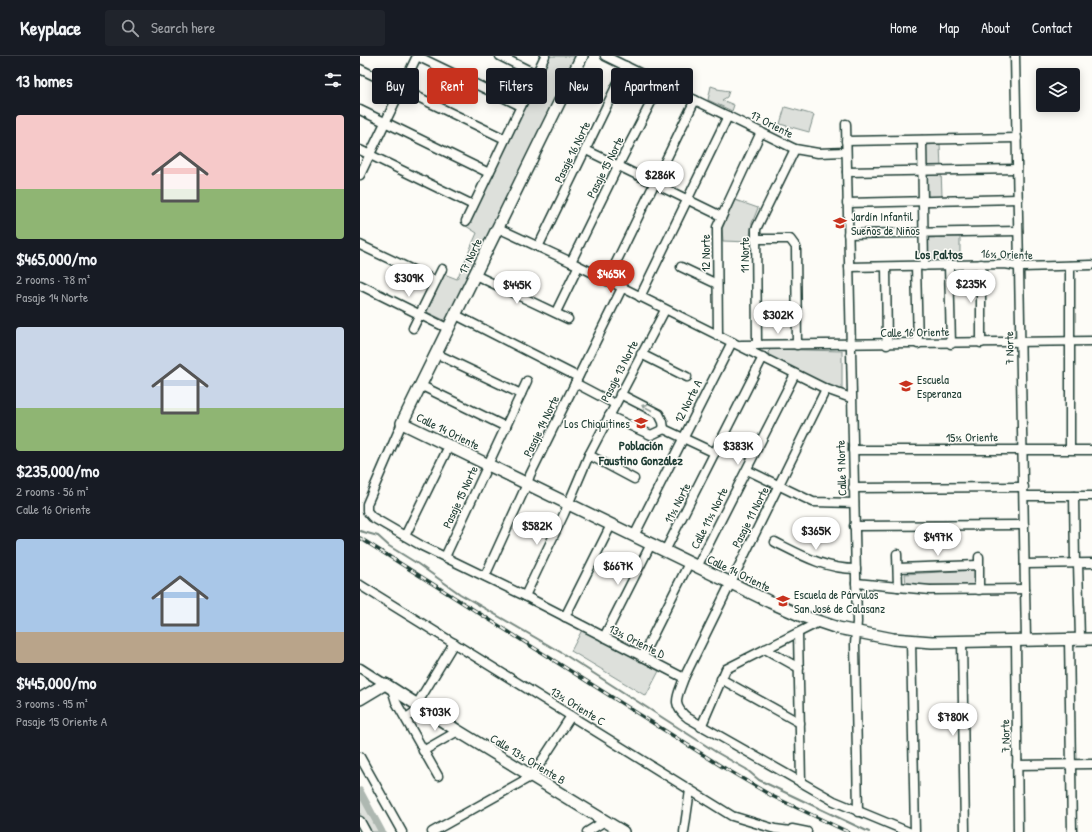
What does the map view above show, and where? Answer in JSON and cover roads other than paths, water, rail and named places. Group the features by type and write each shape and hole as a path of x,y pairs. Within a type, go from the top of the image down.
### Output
{"street":[{"path":"411,68 417,56 521,106 466,221"},
{"path":"500,56 524,68"},
{"path":"539,68 545,56"},
{"name":"17 Norte","path":"367,511 366,504 402,423 422,386 582,56"},
{"name":"17 Oriente","path":"605,56 630,68"},
{"name":"7 Norte","path":"1015,56 1025,564 1017,765 1018,832"},
{"name":"Pasaje 16 Norte","path":"538,247 626,66"},
{"path":"360,69 372,75"},
{"path":"419,98 505,139"},
{"path":"607,281 695,100"},
{"name":"17 Oriente","path":"695,100 795,149 818,153 846,152"},
{"path":"360,175 394,104"},
{"name":"Pasaje 15 Norte","path":"556,312 575,264 618,166 650,104"},
{"path":"360,110 489,173"},
{"path":"640,297 728,116"},
{"name":"Calle 9 Norte","path":"846,124 848,267 856,569 858,812"},
{"name":"12 Norte","path":"718,336 716,231 761,132"},
{"path":"846,141 1016,138"},
{"path":"918,344 920,266 923,232 922,140"},
{"name":"11 Norte","path":"757,345 755,239 759,221 795,149"},
{"path":"360,150 473,205"},
{"path":"586,150 722,216"},
{"path":"847,172 1017,169"},
{"path":"847,203 1018,199"},
{"name":"Calle 16 Oriente","path":"498,228 575,264 826,389 851,398"},
{"path":"848,234 1018,231"},
{"path":"755,239 790,238 796,247 797,345"},
{"path":"360,245 436,282"},
{"path":"980,264 981,343"},
{"name":"16½ Oriente","path":"848,267 980,264 1005,264 1019,266 1092,265"},
{"path":"949,265 951,344"},
{"path":"1070,266 1070,449"},
{"path":"681,267 717,284"},
{"path":"886,267 887,345"},
{"path":"413,328 442,269"},
{"path":"475,275 568,319"},
{"path":"360,285 449,329"},
{"name":"Pasaje 14 Norte","path":"485,576 530,475 622,288"},
{"name":"Pasaje 13 Norte","path":"525,596 564,514 567,503 589,455 665,310"},
{"path":"456,315 576,380 615,404"},
{"name":"Calle 16 Oriente","path":"735,344 887,345 1092,341"},
{"name":"12 Norte A","path":"634,536 683,437 735,344"},
{"path":"437,354 521,394"},
{"path":"641,354 687,377"},
{"name":"11½ Norte","path":"665,551 763,358"},
{"name":"Calle 11½ Norte","path":"642,657 747,470 795,374"},
{"name":"Pasaje 15 Norte","path":"445,557 527,382"},
{"path":"422,386 506,427"},
{"name":"Pasaje 11 Norte","path":"684,678 826,389"},
{"path":"620,394 659,414 663,422 664,429"},
{"path":"609,416 651,435 664,429 715,453"},
{"name":"Calle 14 Oriente","path":"402,423 730,583 785,609 819,622 856,632 911,641 1092,639"},
{"path":"405,536 449,446"},
{"name":"15½ Oriente","path":"853,450 1023,448 1092,450"},
{"path":"589,455 634,479"},
{"path":"747,470 813,502 854,503"},
{"path":"854,488 1024,487"},
{"path":"1024,496 1092,496"},
{"path":"1072,832 1070,764 1076,563 1074,496"},
{"name":"13½ Oriente D","path":"367,511 372,517 405,536 684,678"},
{"path":"565,617 611,525"},
{"path":"854,526 1024,525"},
{"path":"775,542 822,564 837,568 856,569"},
{"path":"604,637 651,544"},
{"path":"897,554 898,588"},
{"path":"898,568 979,561 979,590"},
{"path":"1025,564 1092,563"},
{"path":"856,583 930,590 1025,589"},
{"name":"13½ Oriente C","path":"360,585 738,819 774,829 807,832"},
{"path":"701,727 726,669 819,622"},
{"path":"798,633 801,783"},
{"path":"911,641 915,832"},
{"path":"962,641 965,832"},
{"path":"406,718 420,706 454,643"},
{"path":"765,649 799,668"},
{"name":"Calle 13½ Oriente B","path":"360,668 458,731 623,832"},
{"path":"684,678 676,705 681,713 701,727 801,783 858,812 909,832"},
{"path":"721,679 800,722"},
{"path":"360,699 389,686 396,702 438,776"},
{"path":"432,832 532,776 571,716"},
{"path":"423,751 458,731"},
{"path":"360,757 402,832"},
{"path":"1017,765 1092,764"},
{"path":"684,832 690,790"},
{"path":"360,821 366,832"},
{"path":"587,832 605,821"}],"waterway":[{"path":"360,531 378,536 389,546 418,564 460,594 562,653 716,752 746,769 759,780 869,832"},
{"path":"360,791 382,832"}],"railway":[{"path":"360,538 721,766 772,796 848,832"}],"place":[{"name":"Jardín Infantil Sueños de Niños","path":"840,223"},
{"name":"Escuela Esperanza","path":"906,386"},
{"name":"Los Chiquitines","path":"641,423"},
{"name":"Escuela de Párvulos San José de Calasanz","path":"783,601"}],"district":[{"name":"Los Paltos","path":"939,254"},
{"name":"Población Faustino González","path":"641,452"}]}
